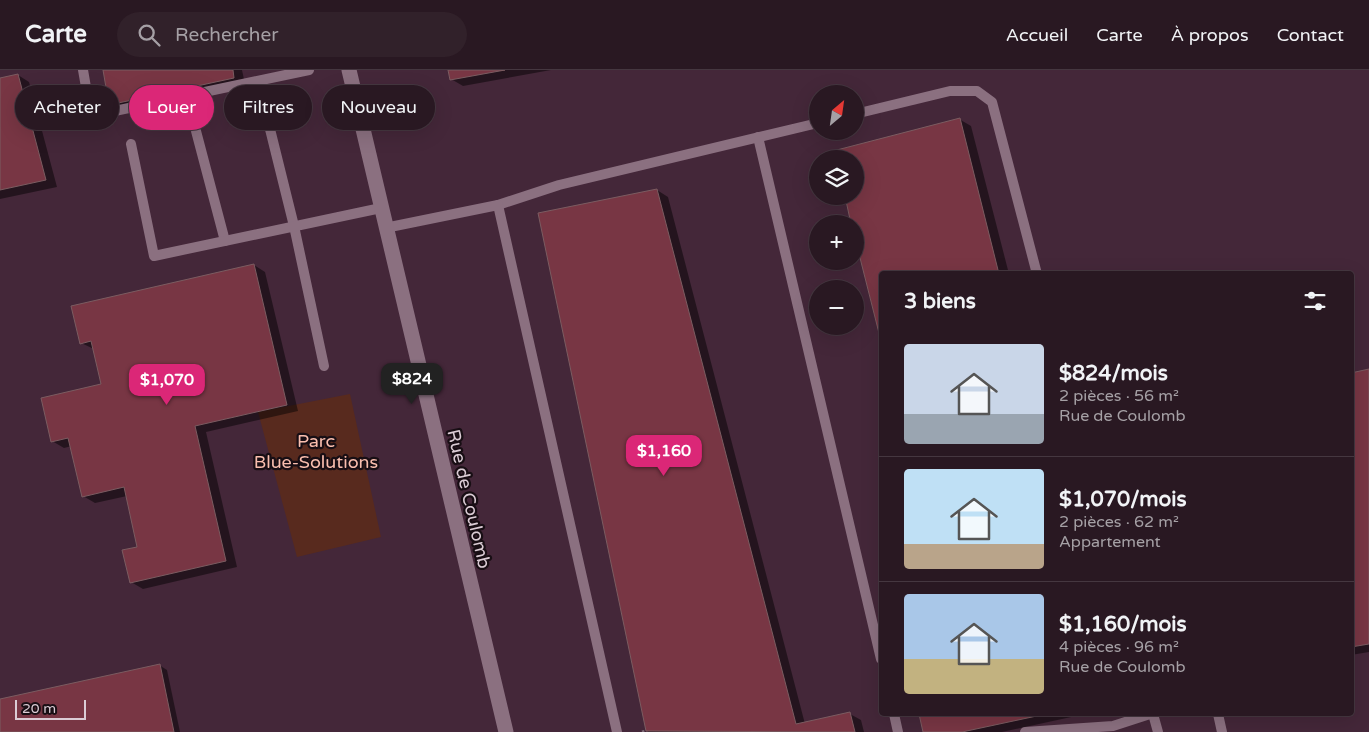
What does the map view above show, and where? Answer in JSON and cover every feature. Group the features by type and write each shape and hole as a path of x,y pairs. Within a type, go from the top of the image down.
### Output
{"street":[{"name":"Rue de Coulomb","path":"349,70 506,732"}],"lane":[{"path":"83,70 91,116 309,70"},
{"path":"864,112 950,91 977,91 992,102 1036,271"},
{"path":"385,228 498,205 559,185 809,125"},
{"path":"270,130 294,226 324,366"},
{"path":"196,131 225,241"},
{"path":"758,137 879,651"},
{"path":"130,144 154,256 381,208"},
{"path":"498,205 617,732"},
{"path":"894,716 898,732"},
{"path":"1025,732 1113,726 1146,716"},
{"path":"1153,716 1158,732"},
{"path":"1218,716 1222,732"}],"shaded area":[{"path":"0,70 1369,70 1369,732 0,732"}],"green space":[{"name":"Parc Blue-Solutions","path":"350,394 381,537 297,557 258,412"}],"building":[{"path":"103,70 233,70 234,78 202,85 129,85 129,101 119,103 119,85 106,85"},
{"path":"448,70 505,70 450,80"},
{"path":"18,74 21,85 15,85 15,130 33,130 46,180 0,190 0,78"},
{"path":"960,118 998,271 879,271 879,333 863,270 864,215 849,215 847,205 864,205 864,150 837,150"},
{"path":"657,189 796,724 850,712 855,732 646,731 538,213"},
{"path":"254,264 287,405 195,426 226,561 130,583 122,550 137,547 124,487 82,497 68,438 51,442 41,398 101,384 91,341 80,344 71,306"},
{"path":"1369,369 1369,644 1354,646 1354,372"},
{"path":"160,664 174,732 0,732 0,699"},
{"path":"919,716 1037,716 962,732 923,732"}]}
